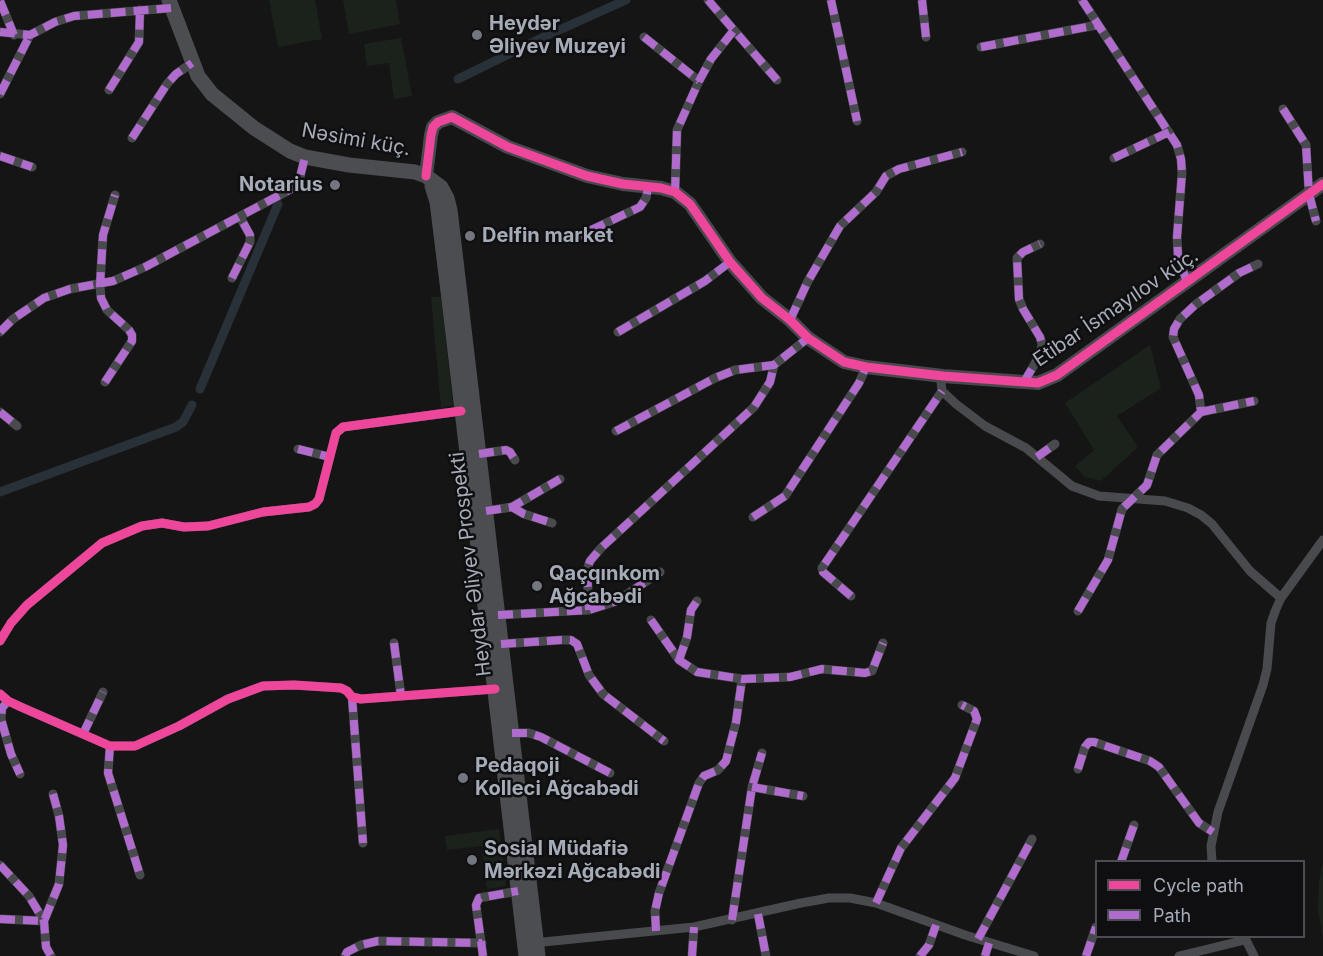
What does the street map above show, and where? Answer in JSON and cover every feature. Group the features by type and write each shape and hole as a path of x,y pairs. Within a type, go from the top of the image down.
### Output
{"main road":[{"name":"Nəsimi küç.","path":"170,4 192,63 205,85 235,113 277,144 305,157 349,165 415,172 426,176"},
{"path":"426,176 437,202 518,891 531,950"},
{"name":"Heydar Əliyev Prospekti","path":"426,176 441,187 450,210 512,733 531,950"}],"street":[{"path":"708,0 777,80"},
{"path":"831,0 857,121"},
{"path":"922,0 926,37"},
{"path":"1082,0 1177,145 1181,159 1178,256 1187,282"},
{"path":"0,1 14,34"},
{"name":"Nəsimi küç.","path":"30,35 55,22 74,16 140,10 170,4"},
{"path":"109,90 139,42 140,10"},
{"path":"981,47 1097,25"},
{"path":"426,176 434,127 444,118 452,117 508,147 587,176 675,192 678,130 711,59 734,30"},
{"path":"0,32 30,35 0,94"},
{"path":"644,37 699,81"},
{"path":"132,138 167,84 192,63"},
{"path":"1283,109 1306,145 1309,194 1316,221"},
{"path":"1114,158 1169,132"},
{"path":"790,320 808,280 840,226 876,192 886,176 899,169 962,152"},
{"path":"0,156 32,167"},
{"path":"0,330 44,298 70,289 100,285 145,267 291,189 300,177 305,157"},
{"name":"Etibar İsmayılov küç.","path":"675,192 690,204 730,262 762,298 808,338 844,362 866,367 943,376 1038,383 1049,380 1323,184"},
{"path":"570,240 640,207 646,198 648,188"},
{"path":"105,382 132,341 132,334 106,310 101,298 103,235 115,195"},
{"path":"232,278 250,242 250,235 240,217"},
{"path":"1024,382 1040,355 1042,344 1019,299 1017,258 1023,252 1040,244"},
{"path":"618,332 705,281 730,262"},
{"name":"Etibar İsmayılov küç.","path":"1201,412 1199,395 1173,337 1174,329 1180,319 1195,305 1239,273 1258,264"},
{"path":"616,431 715,378 735,370 774,364 808,338"},
{"path":"589,610 587,570 590,561 601,548 754,407 770,382 774,364"},
{"path":"753,517 785,496 860,383 866,367"},
{"path":"851,596 823,572 822,568 942,391 943,376"},
{"path":"942,391 985,426 1026,448 1072,486 1099,496 1165,501 1188,508 1201,515 1212,524 1250,571 1281,598"},
{"path":"1078,611 1108,560 1122,509 1147,485 1157,455 1201,412 1254,400"},
{"path":"0,641 11,623 27,605 102,543 142,526 162,523 184,527 208,526 263,512 315,504 319,499 336,433 343,427 461,411"},
{"path":"0,412 17,426"},
{"path":"1037,457 1055,444"},
{"path":"298,449 330,457"},
{"path":"479,454 506,450 515,460"},
{"path":"486,511 512,507 560,479"},
{"path":"512,507 524,514 552,523"},
{"path":"1212,860 1211,846 1218,812 1267,669 1271,623 1281,598 1323,540"},
{"path":"498,615 589,610 617,601 660,572"},
{"path":"678,660 687,637 691,610 697,601"},
{"path":"651,620 678,660 696,672 742,679 790,677 822,669 865,673 872,670 883,644"},
{"path":"501,644 571,640 577,644 589,675 603,694 664,741"},
{"path":"394,643 401,696"},
{"path":"656,931 655,910 659,893 699,783 704,776 718,770 726,761 736,722 742,679"},
{"path":"0,694 8,701 110,746 135,746 179,726 228,699 263,686 341,688 352,697 363,843"},
{"path":"352,697 362,699 495,689"},
{"path":"83,734 103,692"},
{"path":"8,701 2,708 1,719 13,760 20,774"},
{"path":"876,903 901,848 955,778 977,719 974,711 962,705"},
{"path":"512,733 529,733 541,737 610,773"},
{"path":"1078,769 1085,747 1089,742 1094,741 1150,761 1159,767 1199,823 1213,832"},
{"path":"110,746 108,773 140,874"},
{"path":"732,920 752,787 762,753"},
{"path":"752,787 803,796"},
{"path":"51,956 46,947 44,921 59,884 63,845 59,816 52,794"},
{"path":"1121,860 1134,825"},
{"path":"978,939 1032,839"},
{"path":"0,865 28,896 44,921"},
{"path":"483,956 476,905 479,898 518,891"},
{"path":"531,950 694,927 829,898 850,898 876,903 989,943 1034,956"},
{"path":"758,914 766,956"},
{"path":"0,919 44,921"},
{"path":"920,956 929,945 936,925"},
{"path":"692,956 694,927"},
{"path":"1086,956 1095,930"},
{"path":"1179,956 1245,938 1254,956"},
{"path":"345,956 347,952 361,945 378,941 482,943"},
{"path":"985,956 989,943"}],"shaded area":[{"path":"269,0 315,0 322,39 278,47"},
{"path":"343,0 396,0 400,24 349,34"},
{"path":"401,38 412,96 394,99 389,63 367,66 364,44"},
{"path":"431,297 441,297 453,405 441,408"},
{"path":"1150,345 1161,388 1117,416 1138,447 1101,481 1085,477 1075,466 1094,450 1065,403"},
{"path":"499,829 506,886 487,889 482,846 447,850 445,836"},
{"path":"1323,863 1323,938 1318,909 1319,881"}],"waterway":[{"path":"557,31 626,0"},
{"path":"458,79 556,31"},
{"path":"200,389 278,204"},
{"path":"0,492 176,427 183,422 192,405"}],"marked path":[{"path":"708,0 777,80"},
{"path":"831,0 857,121"},
{"path":"922,0 926,37"},
{"path":"1082,0 1177,145 1182,173 1177,237 1178,256 1187,282"},
{"path":"0,1 14,35"},
{"path":"0,32 30,35 55,22 74,16 171,8"},
{"path":"109,90 139,42 140,10"},
{"path":"981,47 1097,25"},
{"path":"675,192 677,130 711,59 734,30"},
{"path":"0,94 30,35"},
{"path":"644,37 699,81"},
{"path":"132,138 167,84 176,74 192,63"},
{"path":"1283,109 1306,145 1309,194 1316,221"},
{"path":"1114,158 1169,132"},
{"path":"790,320 808,281 840,226 876,192 886,176 899,169 962,152"},
{"path":"0,156 32,167"},
{"path":"0,332 13,319 44,298 70,289 113,281 145,267 291,189 300,177 305,157"},
{"path":"570,240 640,207 646,198 648,188"},
{"path":"105,382 132,341 129,330 107,310 101,298 103,235 115,195"},
{"path":"232,278 250,242 250,235 240,217"},
{"path":"1024,382 1040,355 1042,344 1019,299 1017,258 1023,252 1040,244"},
{"path":"618,332 705,281 730,262"},
{"path":"1078,611 1108,560 1122,509 1147,485 1157,455 1201,412 1199,395 1173,337 1174,329 1180,319 1195,305 1239,273 1258,264"},
{"path":"616,431 715,378 735,370 774,365 808,338"},
{"path":"589,610 587,570 590,561 601,548 754,407 770,382 774,365"},
{"path":"753,517 785,496 859,383 866,367"},
{"path":"851,596 823,572 822,568 942,391"},
{"path":"1201,412 1254,401"},
{"path":"0,412 17,426"},
{"path":"1037,457 1055,444"},
{"path":"298,449 330,457"},
{"path":"479,454 506,450 515,460"},
{"path":"486,511 512,507 560,479"},
{"path":"512,507 524,514 552,523"},
{"path":"498,615 589,610 617,601 660,572"},
{"path":"679,660 687,637 691,610 697,601"},
{"path":"651,620 679,660 697,672 742,679 790,677 822,669 865,673 872,671 883,643"},
{"path":"501,644 571,640 577,644 589,675 603,694 664,741"},
{"path":"394,643 401,696"},
{"path":"656,931 655,911 659,893 699,783 704,776 718,770 726,761 736,722 742,679"},
{"path":"83,734 103,692"},
{"path":"352,697 363,843"},
{"path":"8,701 2,708 1,719 11,754 20,774"},
{"path":"876,903 901,848 955,778 977,719 974,711 962,705"},
{"path":"512,733 529,733 541,737 610,773"},
{"path":"1078,769 1085,747 1089,742 1150,761 1159,767 1199,823 1213,832"},
{"path":"110,746 108,773 140,875"},
{"path":"732,920 752,787 762,753"},
{"path":"752,787 803,796"},
{"path":"0,919 44,921 59,884 63,845 53,794"},
{"path":"1122,860 1134,825"},
{"path":"978,939 1032,839"},
{"path":"0,865 29,896 44,921 46,947 51,956"},
{"path":"483,956 476,905 479,898 518,891"},
{"path":"758,914 766,956"},
{"path":"920,956 929,945 936,925"},
{"path":"692,956 694,927"},
{"path":"1086,956 1095,930"},
{"path":"345,956 347,952 361,945 378,941 482,943"},
{"path":"985,956 989,943"}],"cycle path":[{"path":"426,176 433,127 438,122 452,117 508,147 587,176 675,192 690,204 730,262 762,298 808,338 844,362 866,367 943,376 1038,383 1057,375 1323,184"},
{"path":"0,641 11,623 27,605 102,543 142,526 162,523 184,527 208,526 263,512 309,507 319,499 336,433 343,427 461,411"},
{"path":"0,694 8,701 110,746 135,746 179,726 228,699 263,686 341,688 352,697 361,699 495,689"}],"place":[{"name":"Heydər Əliyev Muzeyi","path":"477,35"},
{"name":"Notarius","path":"335,185"},
{"name":"Delfin market","path":"470,236"},
{"name":"Qaçqınkom Ağcabədi","path":"537,586"},
{"name":"Pedaqoji Kolleci Ağcabədi","path":"463,778"},
{"name":"Sosial Müdafiə Mərkəzi Ağcabədi","path":"472,860"}]}
